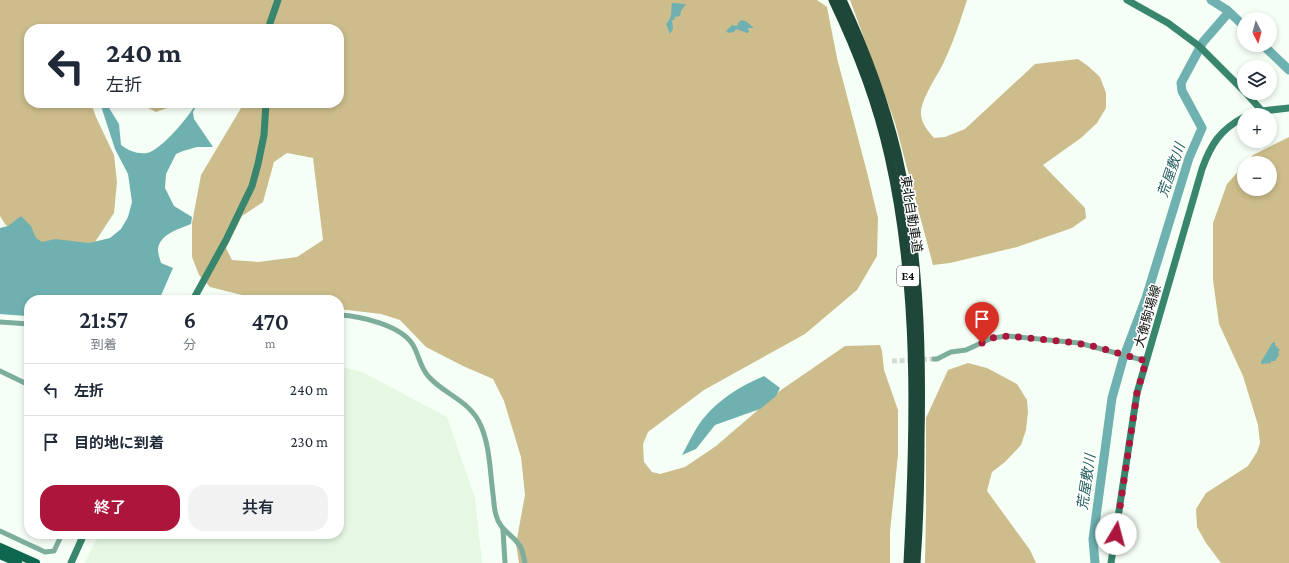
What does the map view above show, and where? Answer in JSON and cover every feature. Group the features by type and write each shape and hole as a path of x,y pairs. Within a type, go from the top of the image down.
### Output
{"highway":[{"name":"東北自動車道","path":"833,0 850,35 881,123 889,155 901,218 908,278 912,356 911,497 908,563"},
{"name":"東北自動車道","path":"842,0 857,32 873,74 888,121 897,154 913,245 920,322 921,409 916,563"},
{"path":"919,496 920,563"}],"main road":[{"path":"270,24 278,0"},
{"path":"1127,0 1168,22 1206,52 1237,84"},
{"path":"1252,100 1259,108"},
{"path":"196,295 226,240 252,186 264,135 266,108"},
{"path":"1277,109 1289,108"},
{"name":"大衡駒場線","path":"1111,563 1137,393 1146,361 1202,169 1209,151 1223,132 1237,121"},
{"path":"71,563 82,539"},
{"path":"0,547 36,563"},
{"path":"0,555 18,563"}],"street":[{"path":"344,316 364,318 376,322 398,332 407,338 412,344 424,370 429,377 461,401 477,417 488,448 496,514 503,530 505,563"},
{"path":"0,322 24,324"},
{"path":"934,359 937,359 950,352 966,350 992,338 1008,336 1079,343 1146,361"},
{"path":"0,371 24,383"},
{"path":"503,530 516,541 521,548 525,563"},
{"path":"0,531 45,552 54,551 60,539"}],"shaded area":[{"path":"0,0 817,0 827,7 837,58 878,218 877,256 857,290 805,334 704,390 648,432 643,444 644,462 652,472 660,474 685,467 716,446 781,390 845,346 880,345 884,370 898,410 898,455 890,532 890,563 519,563 516,544 525,495 521,457 504,401 493,379 426,347 400,320 381,314 344,310 344,295 242,295 210,287 199,275 192,257 192,223 201,175 241,108 344,108 344,24 24,24 24,108 93,108 114,155 117,182 114,213 95,242 65,251 31,248 5,224 0,216","holes":["287,153 313,158 323,240 297,257 258,262 232,260 226,248 242,216 263,202 274,162"]},
{"path":"850,0 967,0 950,48 929,89 921,109 921,117 924,124 934,138 945,137 965,129 1035,64 1078,59 1100,77 1106,93 1106,108 1097,123 1081,138 1043,165 1085,208 1086,218 1072,228 1017,247 950,263 933,265 895,123"},
{"path":"148,108 167,108 156,112"},
{"path":"1289,137 1289,563 1221,563 1206,543 1197,527 1196,509 1206,493 1248,466 1257,452 1260,443 1258,425 1243,376 1219,324 1213,280 1213,223 1227,184 1237,173 1237,196 1277,196 1277,156 1252,156 1267,148 1277,148 1277,143"},
{"path":"968,363 987,368 1017,384 1027,400 1028,412 1026,430 1021,445 1005,462 992,472 987,491 1030,550 1036,563 925,563 926,418 948,370"},
{"path":"344,367 362,372 447,417 475,498 482,563 85,563 97,539 344,539"}],"water":[{"path":"672,3 686,4 681,11 680,16 675,17 674,20 672,20 673,29 670,34 666,24 671,16"},
{"path":"742,20 754,28 748,28 749,32 747,33 736,29 734,32 728,33 726,31 732,25 737,26"},
{"path":"102,108 109,108 119,124 121,145 133,152 147,153 153,151 182,124 194,108 195,108 193,112 194,119 213,147 197,147 176,154 166,174 165,188 174,206 192,217 191,224 170,233 159,244 158,252 161,263 173,268 161,295 24,295 24,316 0,314 0,228 8,226 21,216 31,226 36,238 42,242 55,239 89,243 110,238 121,229 128,217 132,202 128,174 115,149"},
{"path":"1275,342 1275,345 1280,350 1278,352 1279,355 1275,361 1271,361 1271,363 1261,364 1272,343"},
{"path":"764,376 780,388 776,396 760,409 715,425 696,449 682,455 699,424 715,406 746,384"}],"waterway":[{"name":"荒屋敷川","path":"1211,0 1227,10 1237,19"},
{"name":"荒屋敷川","path":"1126,351 1146,298 1189,158 1202,128 1182,91 1181,83 1203,42 1229,12"},
{"path":"1270,52 1289,70"},
{"name":"荒屋敷川","path":"1095,563 1093,539 1112,398 1123,359"}],"tunnel":[{"path":"892,361 934,359"}],"route":[{"path":"982,343 992,338 1008,336 1079,343 1146,361 1137,393 1116,534"}]}
